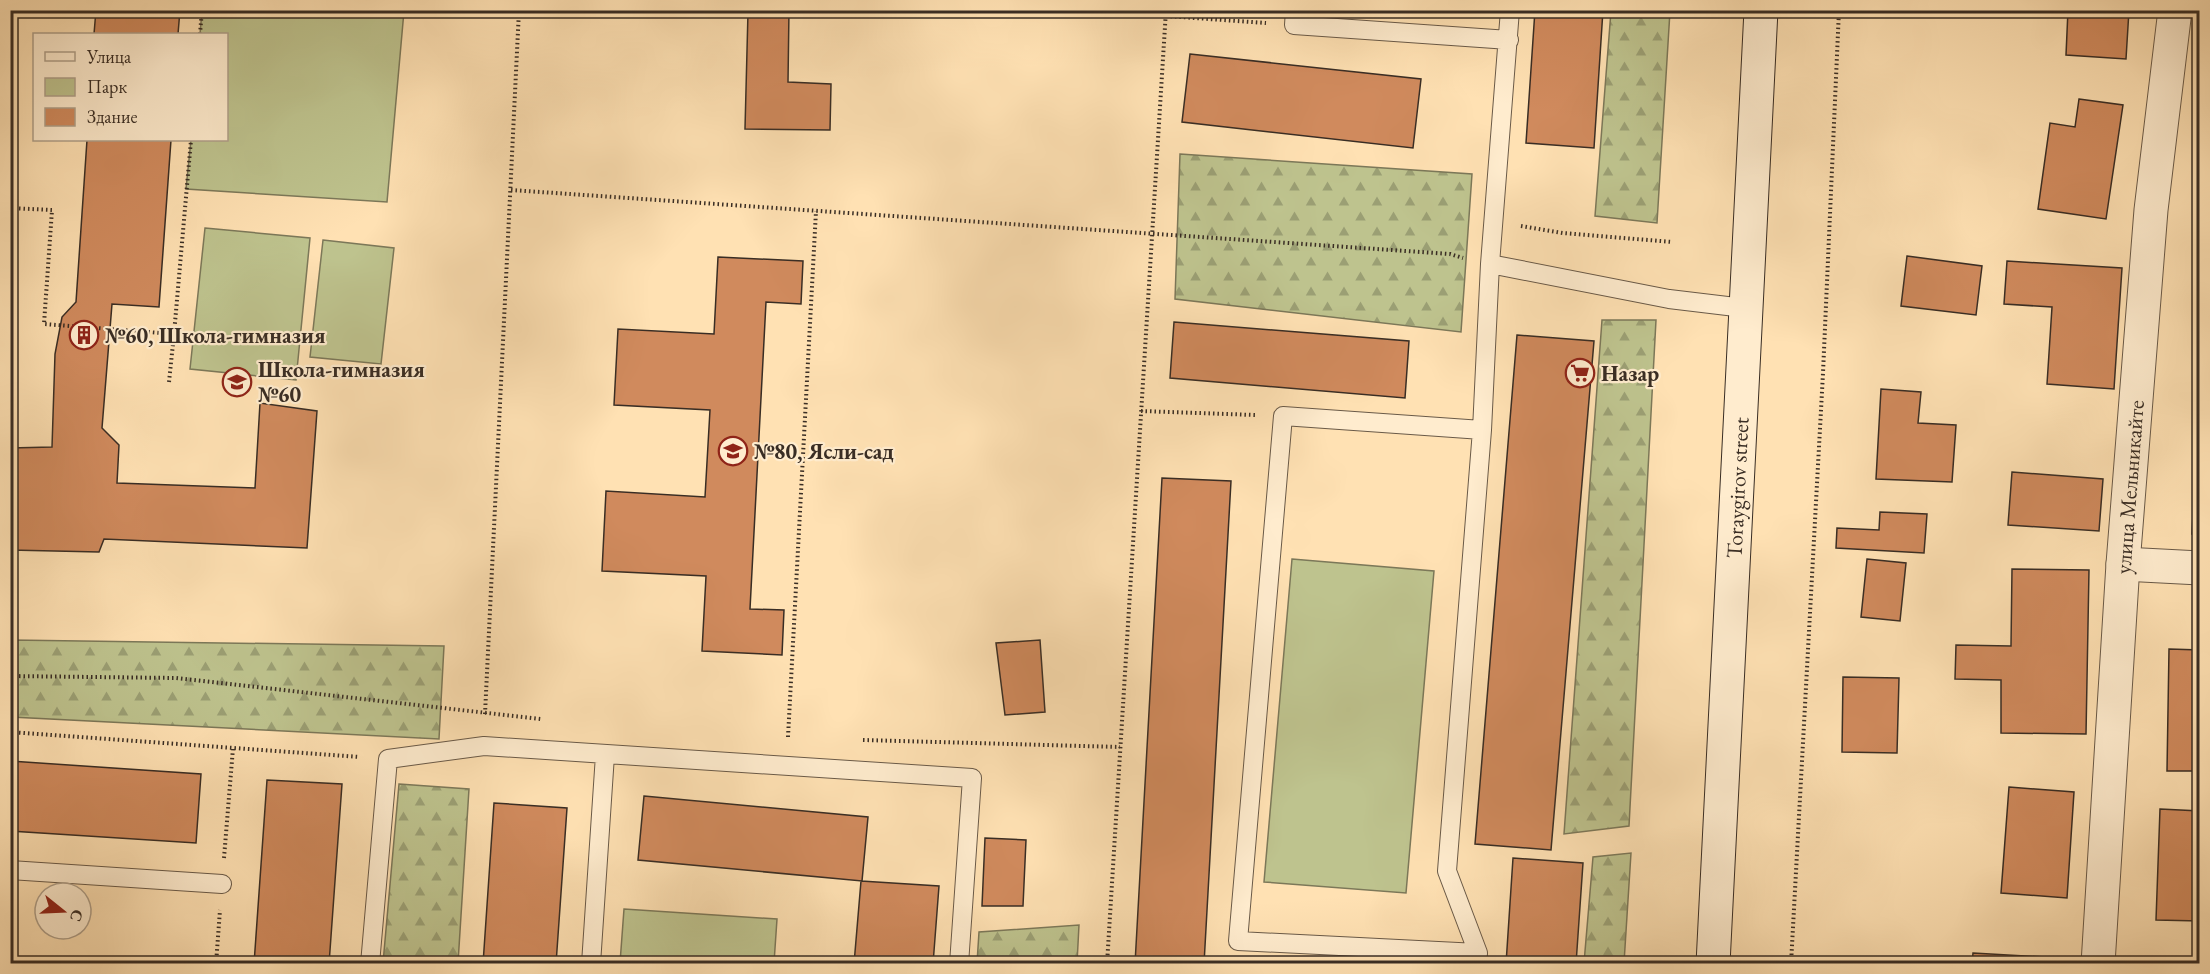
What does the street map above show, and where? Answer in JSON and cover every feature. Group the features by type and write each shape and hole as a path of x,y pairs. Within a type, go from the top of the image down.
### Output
{"street":[{"name":"Toraygirov street","path":"1713,963 1744,308 1761,10"},
{"name":"улица Мельникайте","path":"2098,963 2123,564 2151,210 2175,10"},
{"path":"2123,564 2199,568"}],"lane":[{"path":"1482,430 1283,416 1238,941 1478,958 1447,871 1482,430 1491,259 1510,10"},
{"path":"1294,18 1509,40"},
{"path":"1491,259 1669,298 1744,308"},
{"path":"370,963 388,759 484,746 972,778 959,963"},
{"path":"591,963 604,755"},
{"path":"10,870 222,884"}],"path":[{"path":"200,33 202,10"},
{"path":"484,746 519,10"},
{"path":"1107,963 1166,10"},
{"path":"1791,963 1823,373 1839,10"},
{"path":"1165,16 1294,18"},
{"path":"169,382 190,141"},
{"path":"511,190 1450,254"},
{"path":"10,208 52,210 44,324 174,334"},
{"path":"786,767 816,211"},
{"path":"1491,259 1515,225 1563,233 1672,242"},
{"path":"1141,411 1283,416"},
{"path":"10,676 176,678 545,719"},
{"path":"10,732 388,759"},
{"path":"777,738 799,739"},
{"path":"855,740 1120,747"}],"green space":[{"path":"202,11 404,11 387,202 186,189 191,141 228,141 228,33 200,33"},
{"path":"1611,11 1670,11 1657,223 1595,216"},
{"path":"1180,154 1472,174 1461,332 1175,299"},
{"path":"205,228 310,238 296,380 190,369"},
{"path":"323,240 394,248 381,364 310,357"},
{"path":"1602,320 1656,320 1629,826 1564,834"},
{"path":"1292,559 1434,571 1406,893 1264,882"},
{"path":"11,640 444,646 439,739 11,717"},
{"path":"399,784 469,789 458,963 383,963"},
{"path":"1631,853 1624,963 1584,963 1593,857"},
{"path":"624,909 777,919 774,963 620,963"},
{"path":"1079,925 1077,963 977,963 979,932"}],"building":[{"path":"96,10 180,10 178,33 94,33"},
{"path":"685,10 789,10 788,82 831,84 830,130 745,129 748,12"},
{"path":"1535,10 1603,10 1594,148 1526,143"},
{"path":"2068,10 2129,10 2126,59 2066,55"},
{"path":"1190,54 1421,79 1413,148 1182,122"},
{"path":"2079,99 2123,105 2106,219 2038,209 2050,123 2075,127"},
{"name":"№60, Школа-гимназия","path":"87,141 171,141 159,307 112,304 102,428 119,445 117,483 255,488 260,403 317,411 307,548 104,539 99,552 10,550 10,448 52,447 55,354 62,317 76,302"},
{"path":"1907,256 1982,266 1976,315 1901,306"},
{"name":"№80, Ясли-сад","path":"718,257 803,261 801,304 766,302 750,609 784,610 782,655 702,651 706,576 602,571 606,491 705,497 710,410 614,405 618,329 714,334"},
{"path":"2007,261 2122,268 2114,389 2047,384 2052,307 2004,304"},
{"path":"1174,322 1409,341 1405,398 1170,378"},
{"path":"1517,335 1594,341 1551,850 1475,844"},
{"path":"1881,389 1921,392 1918,423 1956,425 1952,482 1876,479"},
{"path":"2197,432 2200,432 2200,534 2192,534"},
{"path":"2012,472 2103,479 2099,531 2008,525"},
{"path":"1162,478 1231,481 1204,964 1135,964"},
{"path":"1880,512 1927,514 1924,553 1836,548 1837,528 1879,530"},
{"path":"1867,559 1906,563 1900,621 1861,617"},
{"path":"2012,569 2089,570 2086,734 2001,733 2001,680 1955,679 1956,645 2011,646"},
{"path":"1040,640 1045,712 1005,715 996,643"},
{"path":"2169,649 2200,650 2200,771 2167,771"},
{"path":"1843,677 1899,678 1897,753 1842,752"},
{"path":"10,761 201,774 196,843 10,831"},
{"path":"267,780 342,784 329,964 254,964"},
{"path":"2009,787 2074,792 2067,898 2001,893"},
{"path":"644,796 868,817 862,881 638,860"},
{"path":"494,803 567,808 556,964 483,964"},
{"path":"2160,809 2200,811 2200,921 2156,920"},
{"path":"985,838 1026,840 1023,906 982,906"},
{"path":"1513,858 1583,863 1576,964 1506,964"},
{"path":"861,881 939,886 933,964 854,964"},
{"path":"1973,953 2063,958 2063,964 1972,964"}],"place":[{"name":"№60, Школа-гимназия","path":"84,335"},
{"name":"Назар","path":"1580,373"},
{"name":"Школа-гимназия №60","path":"237,382"},
{"name":"№80, Ясли-сад","path":"733,451"}]}
